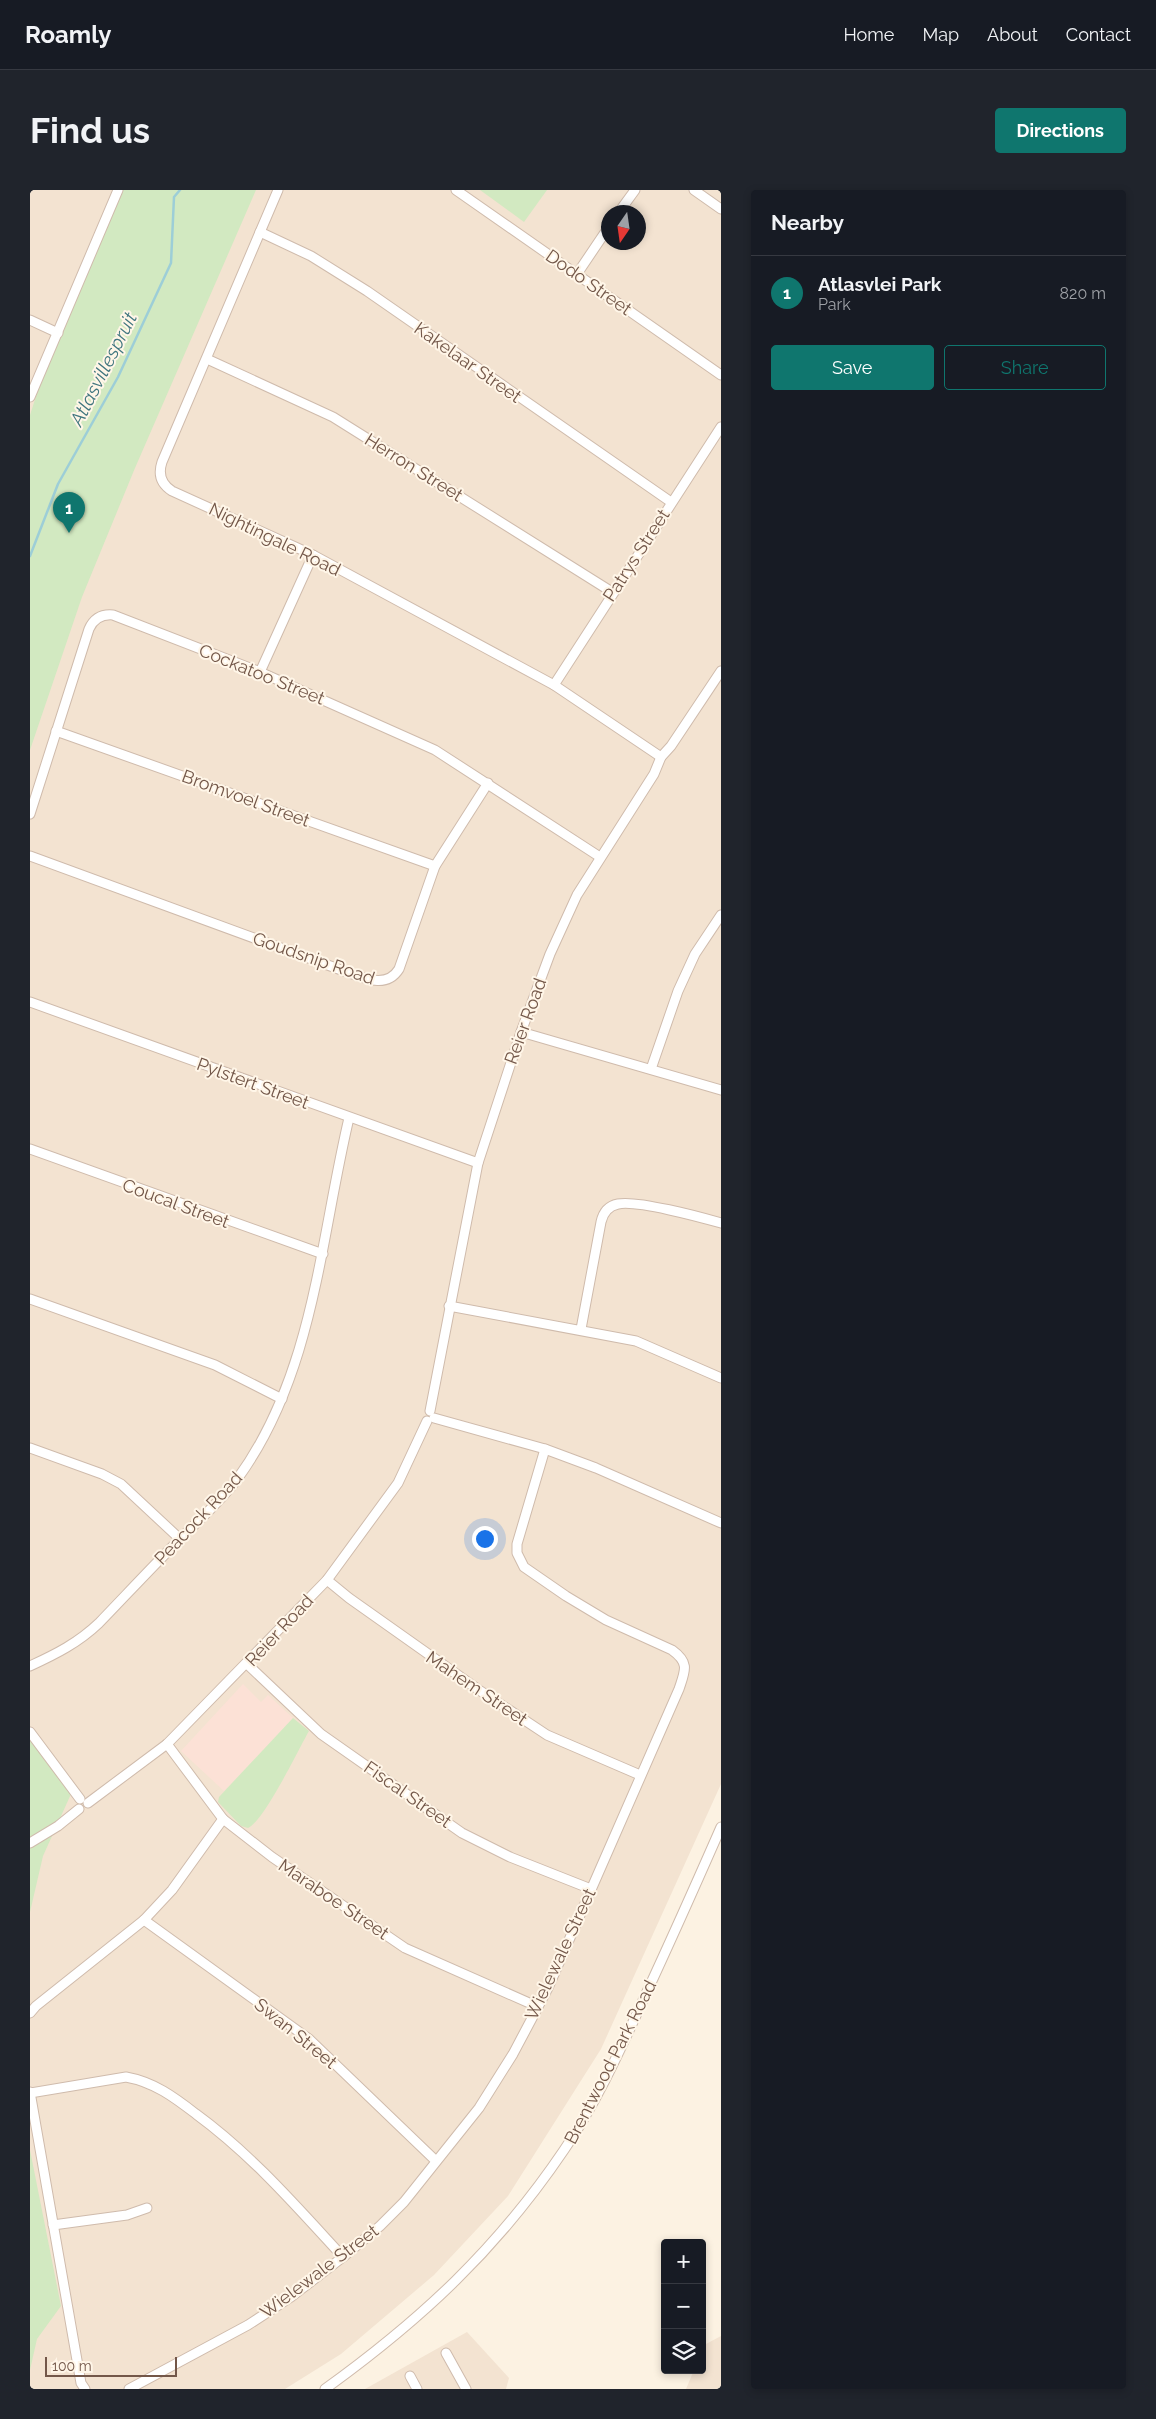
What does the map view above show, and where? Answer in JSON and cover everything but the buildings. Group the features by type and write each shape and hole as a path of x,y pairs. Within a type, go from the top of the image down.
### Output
{"street":[{"path":"30,397 118,190"},
{"name":"Nightingale Road","path":"278,190 161,465 160,474 163,484 172,491 313,555 554,685 661,757"},
{"name":"Dodo Street","path":"456,190 721,375"},
{"path":"624,205 635,190"},
{"path":"694,190 721,209"},
{"name":"Kakelaar Street","path":"260,232 311,256 360,286 671,502"},
{"path":"577,274 601,238"},
{"path":"30,320 58,333"},
{"name":"Herron Street","path":"206,359 333,417 612,592"},
{"name":"Patrys Street","path":"554,685 612,592 721,427"},
{"path":"260,672 313,555"},
{"name":"Cockatoo Street","path":"30,814 89,628 97,618 104,615 113,615 260,672 435,750 600,857"},
{"name":"Reier Road","path":"84,1801 167,1744 247,1664 327,1580 398,1483 430,1417 449,1306 478,1163 521,1032 558,936 577,895 654,774 661,757 671,746 721,671"},
{"name":"Bromvoel Street","path":"56,730 435,866"},
{"name":"Goudsnip Road","path":"30,856 376,981 390,978 399,969 435,866 488,783"},
{"path":"651,1069 678,991 695,954 720,917"},
{"name":"Pylstert Street","path":"30,1002 478,1163"},
{"path":"521,1032 721,1090"},
{"name":"Peacock Road","path":"30,1666 64,1651 83,1638 209,1511 238,1478 260,1441 282,1399 297,1358 323,1254 349,1118"},
{"name":"Coucal Street","path":"30,1149 323,1254"},
{"path":"582,1330 601,1222 604,1214 610,1207 616,1204 630,1204 692,1215 721,1223"},
{"path":"30,1299 215,1365 282,1399"},
{"path":"449,1306 636,1341 721,1378"},
{"path":"430,1417 545,1449 596,1468 721,1523"},
{"path":"30,1448 102,1474 121,1484 180,1539"},
{"name":"Wielewale Street","path":"129,2389 248,2325 291,2298 380,2226 404,2202 479,2108 513,2054 536,2006 548,1988 640,1775 680,1689 686,1669 682,1657 672,1650 606,1620 566,1596 524,1567 517,1553 517,1544 545,1449"},
{"name":"Mahem Street","path":"327,1580 479,1690 547,1735 640,1775"},
{"name":"Fiscal Street","path":"247,1664 321,1734 462,1833 510,1857 591,1889"},
{"path":"30,1732 84,1801 77,1804 79,1809 58,1826 30,1843"},
{"name":"Maraboe Street","path":"167,1744 223,1819 272,1857 405,1948 536,2006"},
{"path":"30,2014 36,2006 144,1920 172,1890 223,1819"},
{"name":"Brentwood Park Road","path":"326,2389 410,2325 472,2265 518,2213 565,2149 598,2093 625,2040 721,1827"},
{"name":"Swan Street","path":"144,1920 309,2039 436,2161"},
{"path":"86,2389 81,2383 30,2093 126,2077 142,2080 166,2091 222,2133 270,2176 342,2257"},
{"path":"53,2225 127,2215 147,2208"},
{"path":"446,2353 466,2389"},
{"path":"410,2376 417,2389"}],"shaded area":[{"path":"30,190 721,190 721,1784 601,2049 508,2196 434,2275 341,2354 285,2389 30,2389"},
{"path":"243,1684 261,1702 268,1695 293,1718 224,1791 181,1751"},
{"path":"467,2332 509,2378 506,2389 365,2389"},
{"path":"721,2336 721,2389 686,2389 692,2374 706,2374 706,2344"}],"green space":[{"path":"123,190 256,190 135,468 82,597 30,750 30,415 51,350"},
{"path":"480,190 547,190 524,222"},
{"path":"293,1718 309,1731 281,1784 263,1812 248,1828 241,1826 218,1802 219,1797"},
{"path":"30,1738 71,1794 43,1856 30,1912"},
{"path":"30,2150 61,2306 37,2339 30,2370"}],"waterway":[{"name":"Atlasvillespruit","path":"30,556 58,484 118,377 171,263 174,197 180,190"}],"place":[{"name":"Atlasvlei Park","path":"69,533"}]}
